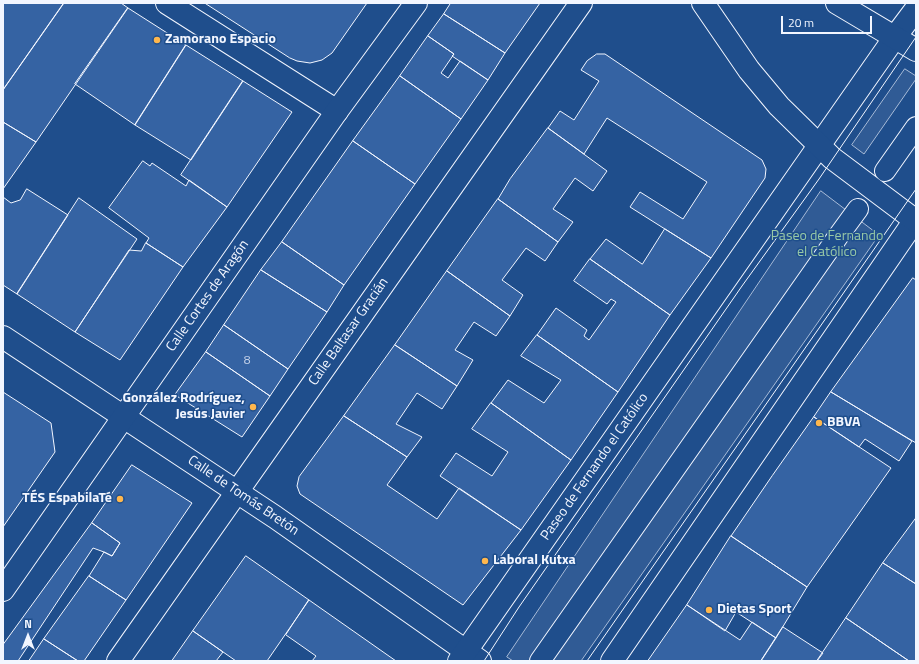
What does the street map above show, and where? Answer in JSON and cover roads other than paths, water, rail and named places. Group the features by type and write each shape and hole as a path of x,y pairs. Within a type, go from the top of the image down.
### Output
{"main road":[{"path":"167,3 337,110"},
{"name":"Calle Cortes de Aragón","path":"3,590 337,110 416,3"},
{"name":"Calle Baltasar Gracián","path":"118,661 581,3"},
{"path":"612,661 916,220 832,158 779,106 749,70 703,3"},
{"path":"837,3 916,50"},
{"name":"Paseo de Fernando el Católico","path":"468,658 895,37 916,9"},
{"name":"Calle de Tomás Bretón","path":"3,337 284,523 468,658"}],"street":[{"path":"885,171 916,127"},
{"path":"540,661 838,235 858,209"}],"tram line":[{"path":"484,661 519,607 742,286 819,179 916,37"},
{"path":"587,661 916,189"}],"place":[{"name":"Zamorano Espacio","path":"157,40"},
{"name":"González Rodríguez, Jesús Javier","path":"253,407"},
{"name":"BBVA","path":"819,423"},
{"name":"TÉS EspabilaTé","path":"120,499"},
{"name":"Laboral Kutxa","path":"485,561"},
{"name":"Dietas Sport","path":"709,610"}]}
